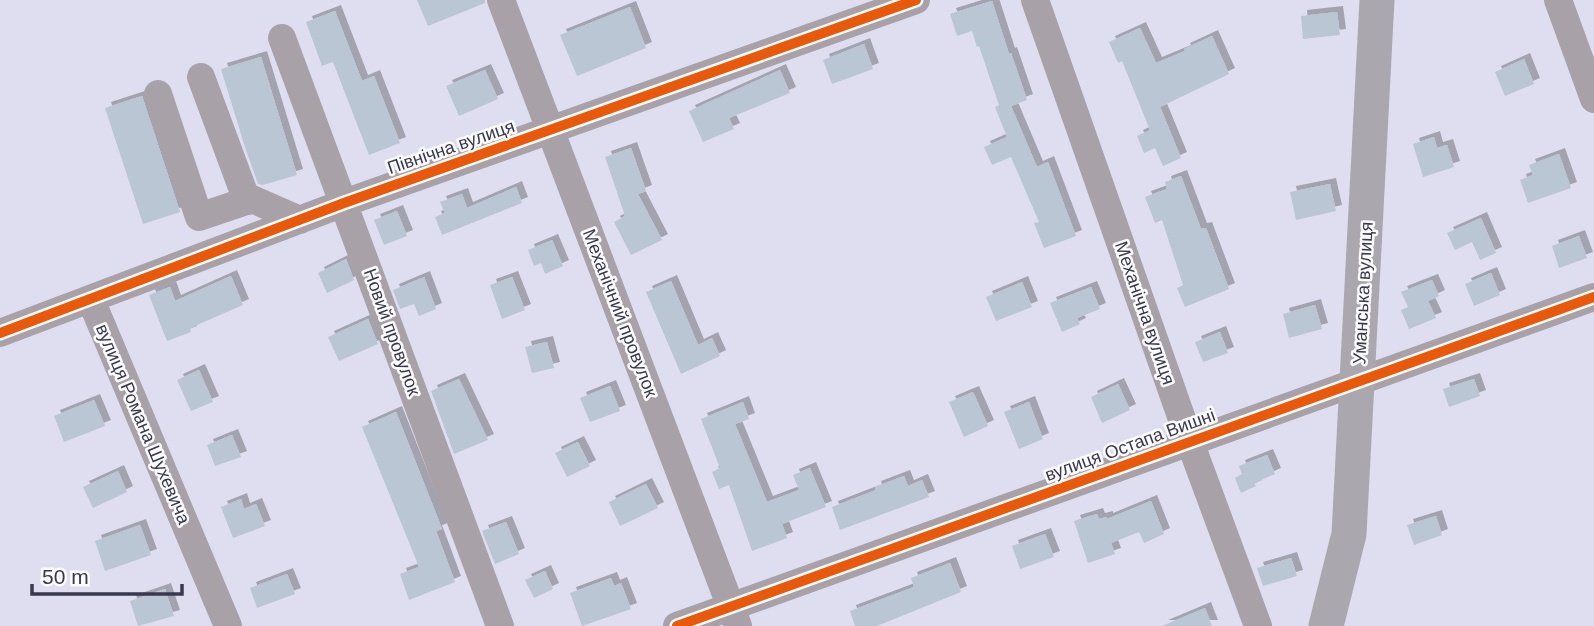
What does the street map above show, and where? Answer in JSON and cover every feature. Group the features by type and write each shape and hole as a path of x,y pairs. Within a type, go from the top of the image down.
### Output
{"main road":[{"name":"Уманська вулиця","path":"1326,626 1349,534 1377,0"}],"street":[{"name":"Механічний провулок","path":"501,0 734,616"},
{"name":"Північна вулиця","path":"0,332 344,203 551,130 851,10 916,0"},
{"name":"Механічна вулиця","path":"1035,0 1190,442 1258,626"},
{"path":"1558,0 1594,99"},
{"name":"Новий провулок","path":"282,38 500,626"},
{"path":"201,77 247,201"},
{"path":"158,94 199,217 252,199 300,220"},
{"name":"вулиця Остапа Вишні","path":"677,626 734,616 1190,442 1594,298"},
{"name":"вулиця Романа Шухевича","path":"91,300 228,626"}],"building":[{"path":"417,0 485,0 485,3 428,26"},
{"path":"992,1 1027,100 1011,106 1037,167 1048,162 1076,236 1044,248 1034,223 1039,222 1011,157 992,165 984,147 1007,137 995,107 999,105 972,31 957,36 950,14"},
{"path":"630,7 646,48 577,76 560,35"},
{"path":"335,11 362,81 374,76 400,143 369,155 333,62 322,66 306,22"},
{"path":"1337,12 1340,35 1303,39 1301,16"},
{"path":"1140,28 1156,63 1212,36 1229,74 1160,107 1181,158 1163,166 1155,148 1144,153 1137,136 1150,130 1122,61 1118,63 1109,42"},
{"path":"864,44 873,69 832,84 823,60"},
{"path":"261,57 297,175 263,185 258,184 221,69"},
{"path":"1524,59 1534,84 1505,96 1495,72"},
{"path":"485,70 498,99 459,116 446,86"},
{"path":"780,70 790,93 729,118 734,129 703,142 689,111"},
{"path":"142,96 180,212 143,224 105,108"},
{"path":"1434,137 1437,148 1447,145 1454,167 1423,177 1413,144"},
{"path":"631,148 646,191 638,194 662,240 631,255 614,222 625,216 605,157"},
{"path":"1559,154 1571,188 1528,203 1520,180 1533,175 1529,165"},
{"path":"1181,176 1201,229 1206,228 1229,289 1185,307 1177,288 1183,285 1162,220 1155,223 1145,197 1167,189 1165,182"},
{"path":"1330,184 1336,211 1296,220 1290,192"},
{"path":"516,187 522,203 442,235 435,217 445,213 440,202 462,194 467,208"},
{"path":"397,211 407,236 384,245 374,220"},
{"path":"1481,218 1496,253 1480,260 1472,242 1455,250 1447,233"},
{"path":"1579,236 1587,258 1559,268 1552,246"},
{"path":"552,240 563,266 545,274 541,263 534,266 528,250"},
{"path":"346,259 354,280 327,293 318,273"},
{"path":"1491,273 1500,295 1474,306 1465,284"},
{"path":"231,276 243,305 190,328 191,332 167,341 149,295 170,287 175,301"},
{"path":"424,277 436,309 419,316 414,304 400,309 393,290"},
{"path":"512,277 525,310 502,319 490,285"},
{"path":"1432,280 1439,296 1428,301 1436,318 1409,329 1401,310 1408,307 1401,292"},
{"path":"671,281 698,345 712,338 720,356 681,374 646,292"},
{"path":"1022,282 1032,307 996,321 986,297"},
{"path":"1091,287 1100,309 1077,318 1080,324 1062,332 1050,303"},
{"path":"1315,305 1322,329 1289,338 1283,314"},
{"path":"368,319 378,344 339,361 328,337"},
{"path":"1220,332 1228,353 1203,362 1195,342"},
{"path":"547,342 554,368 532,373 525,347"},
{"path":"199,370 213,402 191,411 177,380"},
{"path":"459,379 488,440 454,454 431,391"},
{"path":"1474,379 1480,396 1449,407 1443,389"},
{"path":"1118,384 1130,410 1102,423 1091,397"},
{"path":"610,386 620,411 590,422 580,398"},
{"path":"973,392 988,426 964,437 949,402"},
{"path":"94,400 105,426 64,442 54,416"},
{"path":"743,402 749,419 735,424 767,502 799,490 793,475 810,468 826,507 782,524 787,538 752,551 729,485 719,489 712,472 720,468 701,419"},
{"path":"1029,402 1043,439 1019,449 1004,412"},
{"path":"396,412 442,529 436,531 455,582 409,600 400,574 419,567 362,427"},
{"path":"232,435 241,457 215,466 207,445"},
{"path":"578,442 590,466 567,477 555,453"},
{"path":"1267,455 1275,474 1254,483 1256,486 1241,493 1235,478 1242,474 1239,466"},
{"path":"118,471 127,492 93,508 83,487"},
{"path":"904,476 908,486 922,480 929,497 840,530 832,507"},
{"path":"646,484 658,508 620,526 609,502"},
{"path":"241,499 244,509 256,504 265,526 233,538 221,507"},
{"path":"1151,501 1164,534 1144,543 1139,532 1111,543 1115,554 1088,563 1074,521 1097,514 1099,519 1107,519"},
{"path":"1436,516 1442,535 1414,545 1407,525"},
{"path":"506,522 519,554 495,564 482,531"},
{"path":"140,525 151,555 105,571 95,541"},
{"path":"1045,534 1054,557 1020,569 1012,546"},
{"path":"1291,558 1297,576 1263,586 1257,568"},
{"path":"950,563 961,592 877,626 855,626 850,611 914,587 911,578"},
{"path":"545,571 553,589 534,598 525,580"},
{"path":"287,574 295,594 257,608 250,588"},
{"path":"611,578 614,586 621,583 631,609 582,626 570,593"},
{"path":"165,589 174,616 138,626 130,601"},
{"path":"1205,608 1212,626 1162,626"}],"cycle path":[{"path":"0,333 344,203 916,0"},
{"path":"677,626 1594,297"}]}
